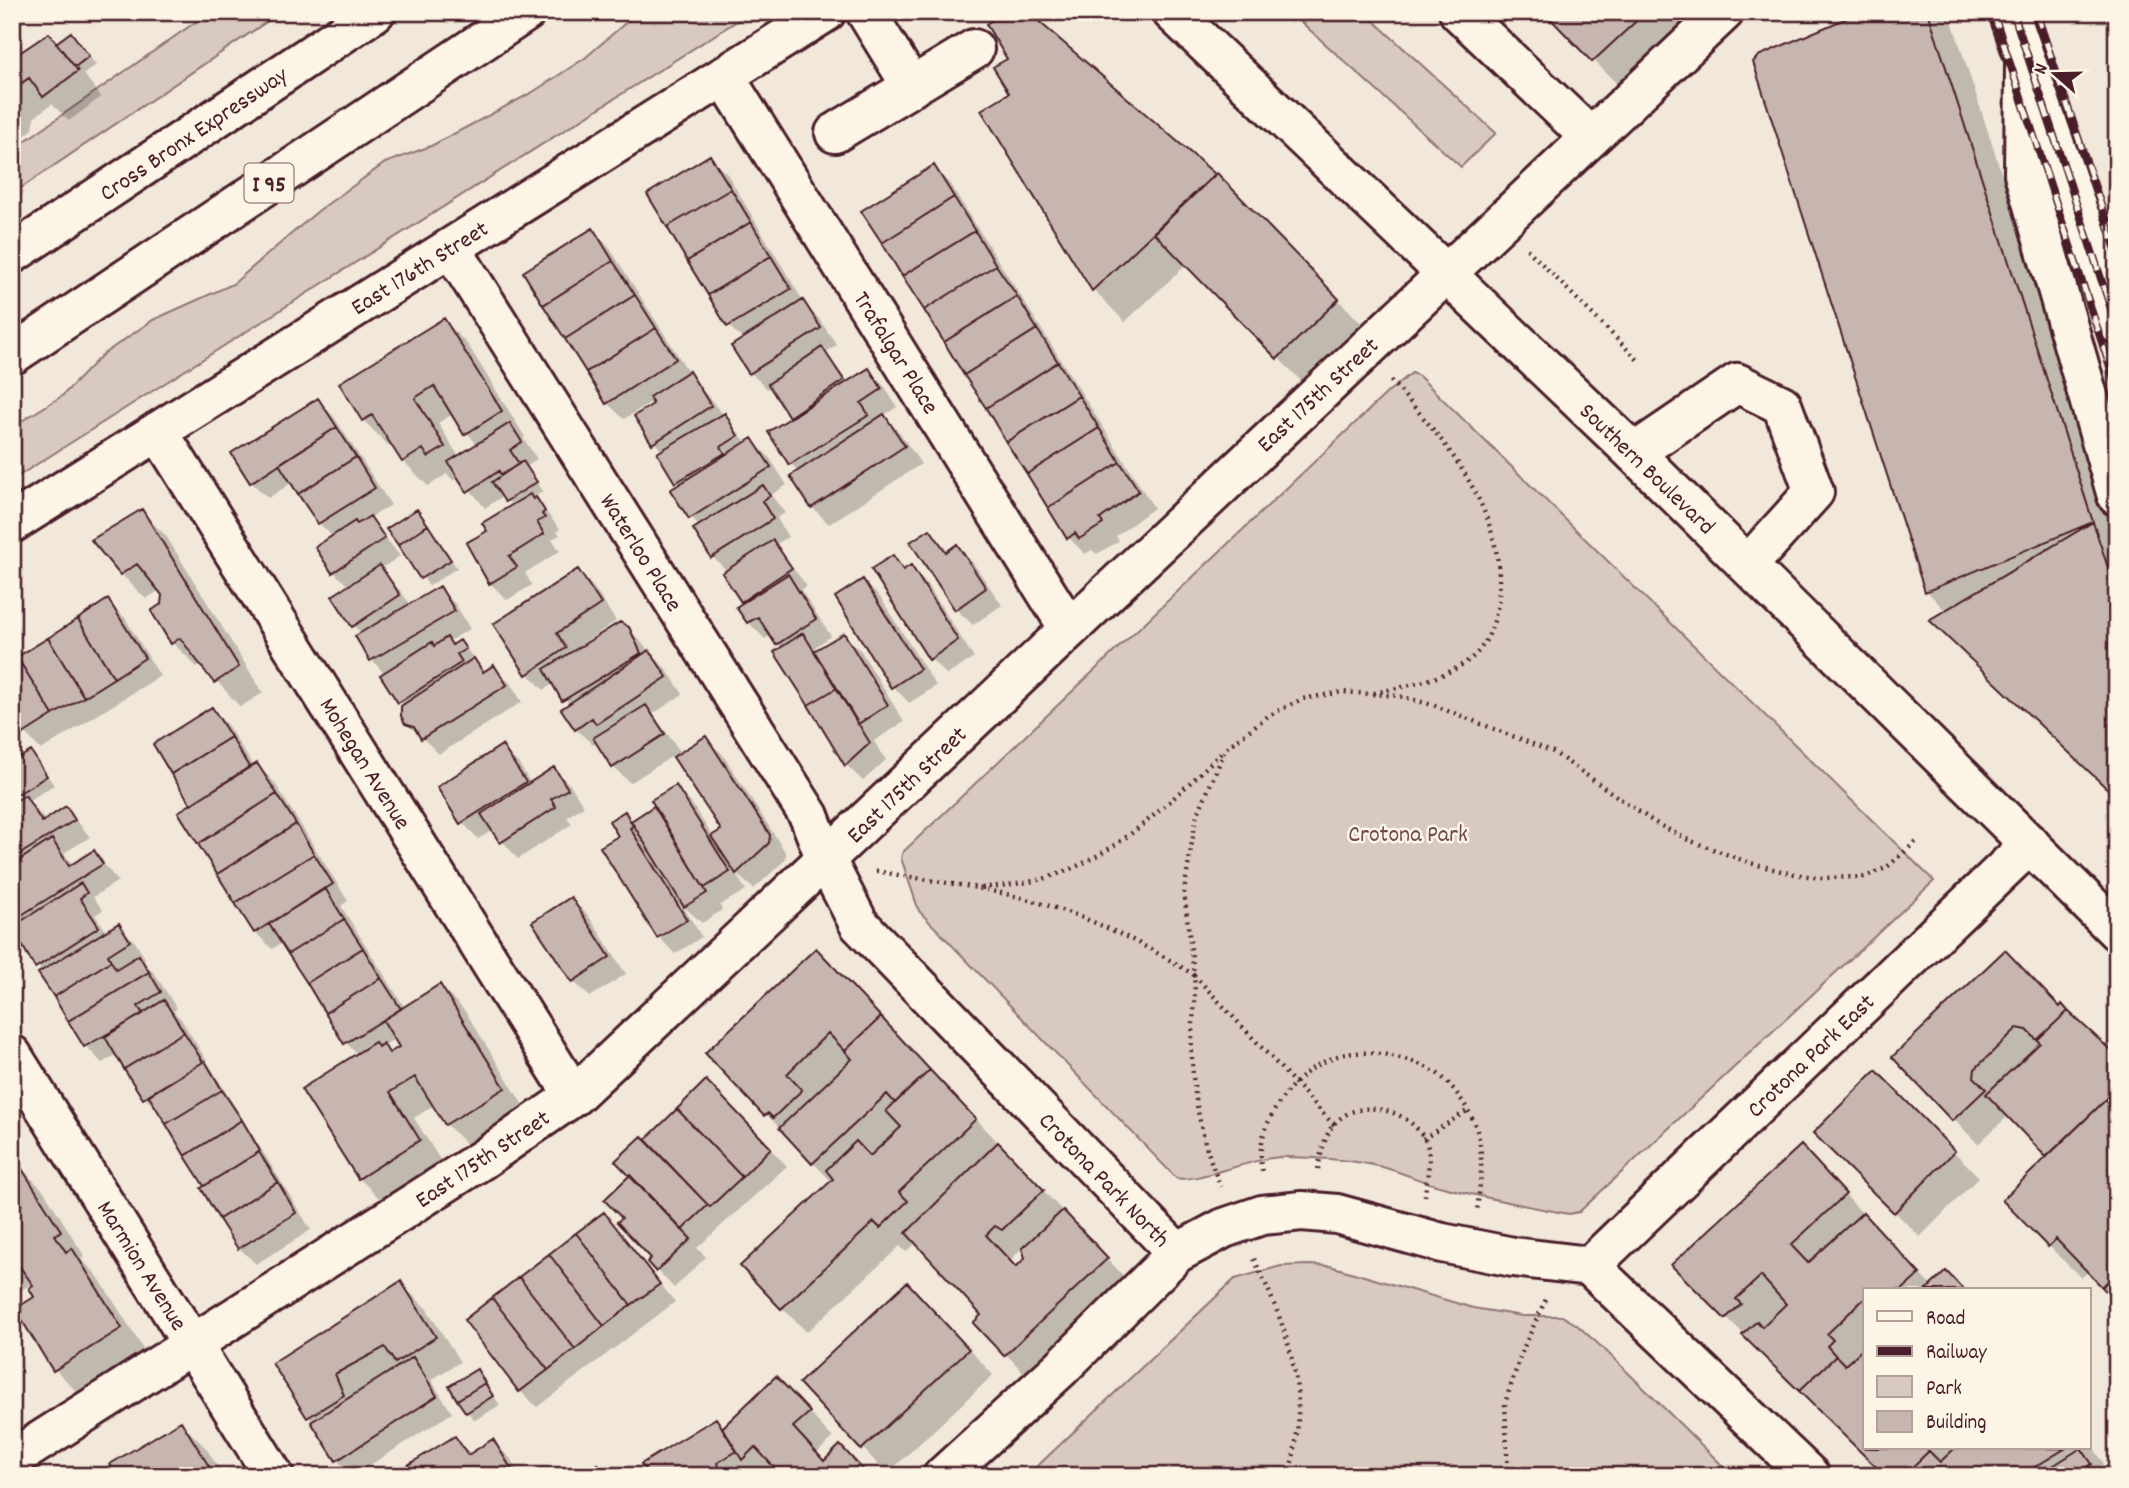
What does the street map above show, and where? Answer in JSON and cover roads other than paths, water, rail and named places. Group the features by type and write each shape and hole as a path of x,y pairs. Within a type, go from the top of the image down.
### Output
{"main road":[{"name":"Cross Bronx Expressway","path":"12,254 375,12"},
{"name":"I 95","path":"12,355 526,12"},
{"name":"East 176th Street","path":"12,523 826,12"},
{"path":"866,12 912,87"},
{"name":"Southern Boulevard","path":"1172,12 1634,453 2117,931"},
{"path":"1460,12 1589,136"},
{"name":"East 175th Street","path":"12,1459 483,1159 574,1096 826,860 1068,627 1724,12"},
{"path":"2009,12 2117,324"},
{"path":"835,133 974,49"},
{"path":"2025,64 2024,174 2117,496"},
{"name":"Trafalgar Place","path":"725,76 1068,627"},
{"path":"2024,174 2117,252"},
{"name":"Waterloo Place","path":"451,248 809,816 826,860"},
{"path":"1634,453 1737,383 1783,405 1814,492 1748,565"},
{"name":"Mohegan Avenue","path":"158,431 574,1096"},
{"name":"Crotona Park East","path":"1590,1266 2031,844"},
{"name":"Crotona Park North","path":"826,860 859,924 1177,1254 1061,1368 943,1476"},
{"name":"Marmion Avenue","path":"12,1055 274,1476"},
{"path":"1177,1254 1224,1228 1262,1215 1302,1211 1337,1214 1442,1243 1513,1257 1590,1266 1810,1476"}],"railway":[{"path":"1993,12 2117,388"},
{"path":"2013,12 2117,327"},
{"path":"2036,12 2117,253"}],"park label":[{"name":"Crotona Park","path":"1408,833"}]}
